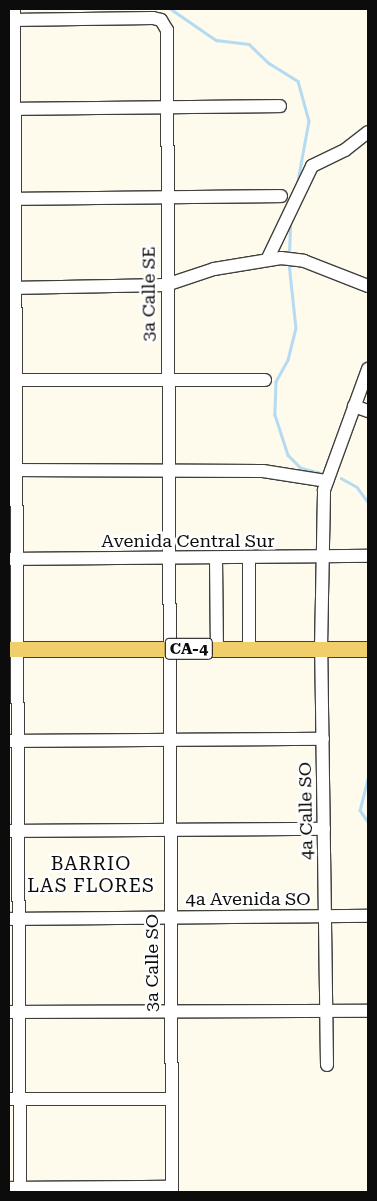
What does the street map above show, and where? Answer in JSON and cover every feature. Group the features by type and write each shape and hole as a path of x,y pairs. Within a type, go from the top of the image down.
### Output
{"main road":[{"name":"CA-4","path":"13,649 368,649"}],"street":[{"name":"3a Calle SE","path":"13,16 153,18 164,25 167,107 167,558"},
{"path":"13,16 13,741 16,1189 171,1190"},
{"path":"12,109 280,106"},
{"path":"274,258 312,166 346,150 368,132"},
{"path":"12,199 281,196"},
{"path":"12,287 166,285 214,269 274,258 304,261 368,286"},
{"name":"4a Calle SO","path":"327,1065 321,557 327,481 368,369"},
{"path":"13,380 265,380"},
{"path":"354,406 368,411"},
{"path":"13,470 167,468 263,471 327,481"},
{"name":"Avenida Central Sur","path":"13,559 368,556"},
{"name":"3a Calle SO","path":"167,558 171,1190"},
{"path":"216,558 217,649"},
{"path":"249,558 249,649"},
{"path":"13,741 323,738"},
{"path":"14,830 324,829"},
{"name":"4a Avenida SO","path":"14,919 368,916"},
{"path":"14,1012 368,1011"},
{"path":"14,1099 170,1098"}],"waterway":[{"path":"171,9 216,40 249,44 269,63 298,81 309,121 298,181"},
{"path":"289,255 290,224"},
{"path":"289,263 296,328 288,360 276,382 275,415 288,455 301,468 321,473"},
{"path":"341,478 357,487 368,502"},
{"path":"368,779 360,810 368,822"}],"district":[{"name":"BARRIO LAS FLORES","path":"91,875"}]}
